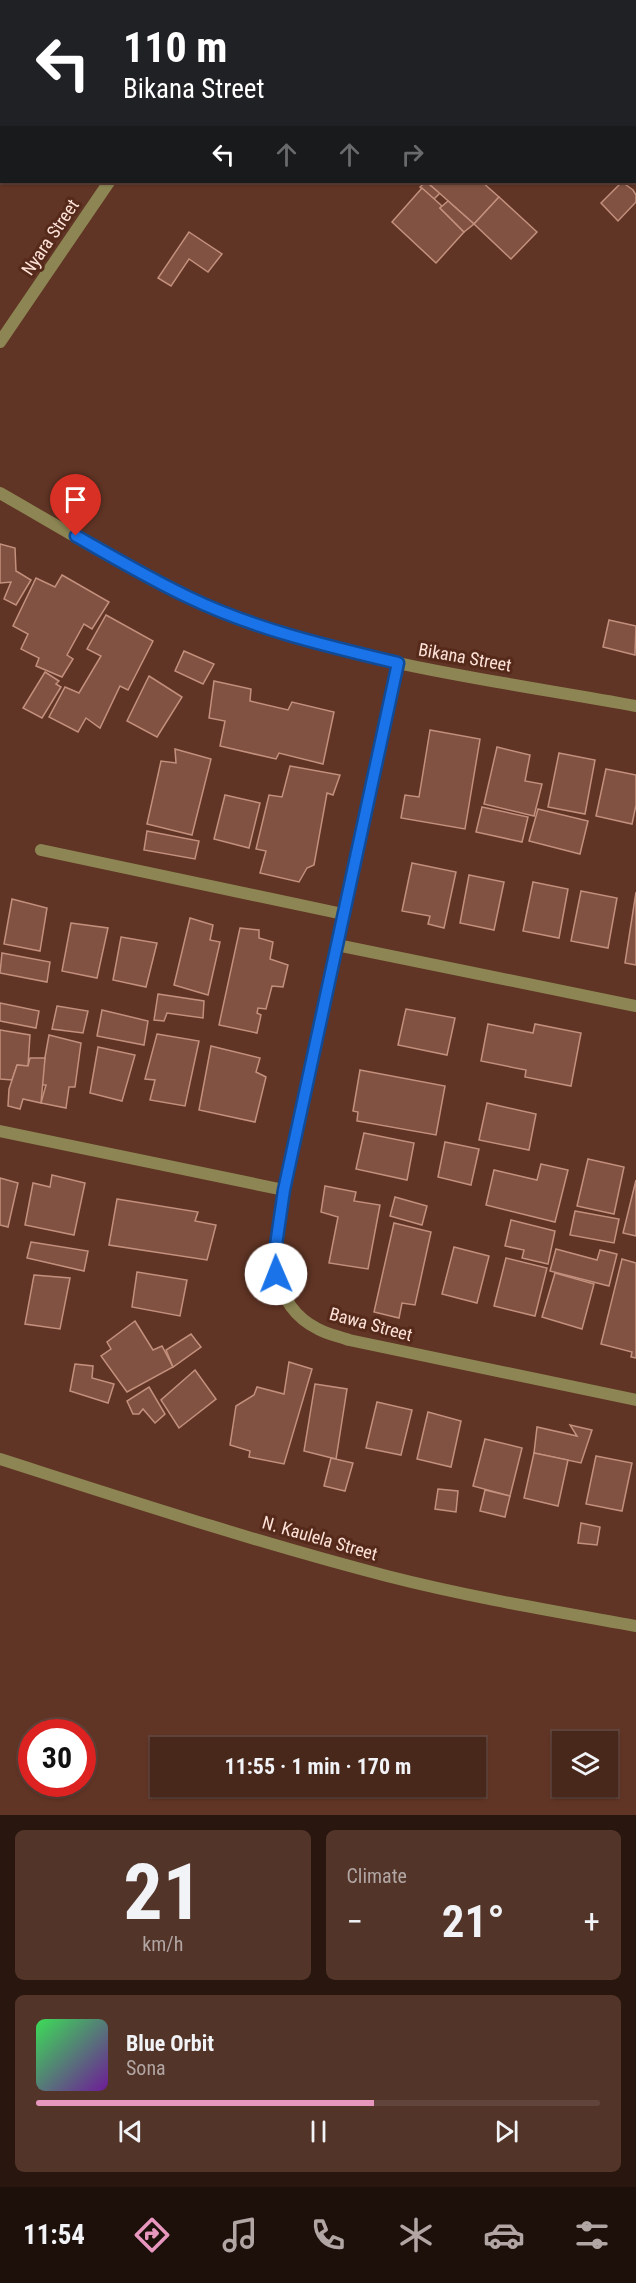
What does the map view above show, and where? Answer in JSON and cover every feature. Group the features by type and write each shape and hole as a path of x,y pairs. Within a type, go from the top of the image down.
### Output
{"street":[{"name":"Nyara Street","path":"0,342 108,183"},
{"name":"Bikana Street","path":"0,493 189,598 258,625 327,646 398,663 636,706"},
{"name":"Bawa Street","path":"398,663 284,1190 276,1245 276,1274 284,1294 295,1311 316,1328 349,1340 636,1401"},
{"path":"41,850 343,914"},
{"path":"337,945 636,1006"},
{"path":"0,1131 284,1190"},
{"name":"N. Kaulela Street","path":"0,1459 223,1530 387,1576 504,1602 636,1626"}],"building":[{"path":"427,183 440,193 434,199 420,187"},
{"path":"428,183 483,183 499,197 474,224"},
{"path":"621,183 633,190 636,195 636,202 618,221 601,203"},
{"path":"422,188 442,206 440,208 464,232 436,263 392,222"},
{"path":"499,197 537,232 511,259 474,224"},
{"path":"448,201 474,224 464,232 440,208"},
{"path":"189,232 222,254 208,272 189,259 171,286 158,278"},
{"path":"0,544 15,548 16,571 31,580 16,605 4,599 11,582 0,583"},
{"path":"62,575 109,602 92,629 84,624 67,655 73,659 62,677 36,666 39,658 21,649 28,634 13,626 36,578 55,587"},
{"path":"106,615 153,641 128,690 120,686 100,728 86,718 78,732 49,717 65,687 79,693 101,656 87,649"},
{"path":"609,620 636,626 635,655 603,647"},
{"path":"184,651 214,664 203,684 175,671"},
{"path":"45,672 59,681 56,684 61,687 42,718 23,708"},
{"path":"149,676 182,697 157,737 127,721"},
{"path":"214,681 251,689 250,701 288,710 292,702 334,712 323,764 279,753 276,759 220,746 225,721 209,718"},
{"path":"430,730 480,739 465,829 401,818 405,795 419,797"},
{"path":"497,747 530,755 525,781 542,784 534,816 484,804"},
{"path":"175,749 211,759 192,835 147,824 161,761 176,763"},
{"path":"559,753 595,760 585,814 548,807"},
{"path":"290,766 340,775 333,795 327,793 314,865 307,868 299,882 260,873 266,851 256,849 269,795 282,797"},
{"path":"606,769 636,775 636,805 632,824 596,816"},
{"path":"225,795 260,803 249,848 214,839"},
{"path":"482,807 528,817 522,842 476,832"},
{"path":"538,809 588,821 580,854 529,841"},
{"path":"147,831 199,841 195,859 144,850"},
{"path":"412,863 456,872 444,928 428,924 430,916 402,911"},
{"path":"469,875 504,882 494,930 460,923"},
{"path":"533,882 568,889 559,938 523,931"},
{"path":"581,891 617,898 608,948 571,941"},
{"path":"636,892 636,965 625,963"},
{"path":"12,899 47,908 40,951 4,944"},
{"path":"190,918 213,925 210,940 220,942 208,995 174,985"},
{"path":"71,923 108,928 97,978 62,971"},
{"path":"240,928 259,930 259,938 273,942 270,959 288,965 283,987 272,986 266,1009 258,1008 257,1013 261,1015 257,1033 219,1025"},
{"path":"121,937 157,943 146,987 113,980"},
{"path":"2,953 50,962 47,982 0,973"},
{"path":"158,994 204,1001 203,1018 167,1013 164,1021 154,1020"},
{"path":"0,1003 39,1011 36,1028 0,1021"},
{"path":"57,1006 88,1011 83,1033 52,1029"},
{"path":"406,1009 455,1018 447,1055 398,1045"},
{"path":"102,1010 148,1021 144,1045 97,1036"},
{"path":"488,1024 533,1033 535,1024 581,1033 571,1086 525,1077 526,1070 481,1061"},
{"path":"0,1030 30,1035 28,1066 17,1065 12,1080 0,1079"},
{"path":"157,1034 199,1041 185,1106 150,1100 155,1080 145,1079"},
{"path":"49,1035 81,1043 75,1087 69,1087 66,1108 41,1103 46,1085 40,1085"},
{"path":"211,1046 260,1058 256,1072 266,1077 255,1122 199,1110"},
{"path":"98,1047 135,1055 122,1101 90,1093"},
{"path":"30,1058 45,1058 41,1103 23,1099 20,1109 8,1106 9,1089 17,1065 28,1066"},
{"path":"360,1070 445,1086 436,1135 357,1121 358,1112 353,1111"},
{"path":"487,1103 536,1114 529,1150 479,1140"},
{"path":"364,1133 414,1143 407,1180 356,1169"},
{"path":"445,1142 479,1149 471,1185 438,1177"},
{"path":"588,1159 624,1167 614,1214 577,1206"},
{"path":"541,1164 568,1170 555,1222 486,1205 494,1170 537,1180"},
{"path":"52,1175 85,1183 74,1235 25,1225 33,1183 50,1187"},
{"path":"0,1178 18,1183 8,1227 0,1225"},
{"path":"636,1180 636,1236 623,1233"},
{"path":"325,1186 356,1192 354,1201 380,1205 368,1269 329,1263 338,1217 321,1212"},
{"path":"395,1197 427,1206 422,1225 390,1216"},
{"path":"117,1199 198,1212 195,1221 216,1225 207,1260 109,1245"},
{"path":"575,1211 619,1219 614,1243 570,1235"},
{"path":"511,1220 555,1231 548,1264 522,1258 524,1250 505,1246"},
{"path":"394,1223 431,1232 415,1305 402,1303 399,1318 374,1312"},
{"path":"31,1242 88,1251 84,1271 27,1258"},
{"path":"454,1247 489,1256 477,1303 442,1294"},
{"path":"556,1249 597,1260 600,1250 617,1254 609,1286 550,1271"},
{"path":"506,1258 547,1268 535,1316 494,1306"},
{"path":"622,1259 636,1263 636,1358 631,1357 632,1352 601,1344"},
{"path":"137,1272 187,1280 180,1316 132,1307"},
{"path":"555,1273 594,1284 582,1329 542,1317"},
{"path":"34,1275 70,1278 60,1329 25,1324"},
{"path":"135,1321 153,1350 162,1346 173,1367 127,1392 101,1356 111,1349 107,1342"},
{"path":"191,1334 201,1347 173,1367 166,1350"},
{"path":"289,1362 312,1369 284,1464 249,1457 250,1451 230,1445 236,1406 254,1395 257,1387 284,1394"},
{"path":"75,1364 93,1366 92,1378 114,1384 108,1403 70,1391"},
{"path":"195,1370 216,1399 179,1428 161,1400"},
{"path":"315,1384 347,1389 336,1459 304,1451"},
{"path":"149,1387 165,1414 155,1423 143,1409 139,1414 133,1414 127,1401"},
{"path":"377,1402 412,1410 401,1455 366,1448"},
{"path":"428,1412 461,1421 451,1467 417,1459"},
{"path":"570,1425 592,1430 581,1463 534,1453 537,1427 577,1436"},
{"path":"485,1439 522,1448 510,1496 473,1486"},
{"path":"534,1453 568,1460 558,1506 524,1498"},
{"path":"596,1456 632,1463 622,1511 586,1504"},
{"path":"331,1458 353,1463 345,1491 324,1486"},
{"path":"438,1489 458,1491 456,1512 435,1509"},
{"path":"485,1490 510,1496 505,1517 480,1511"},
{"path":"581,1523 600,1527 597,1545 578,1543"}],"route":[{"path":"76,536 189,598 224,612 327,646 398,663 284,1190 276,1245 276,1274"}]}
